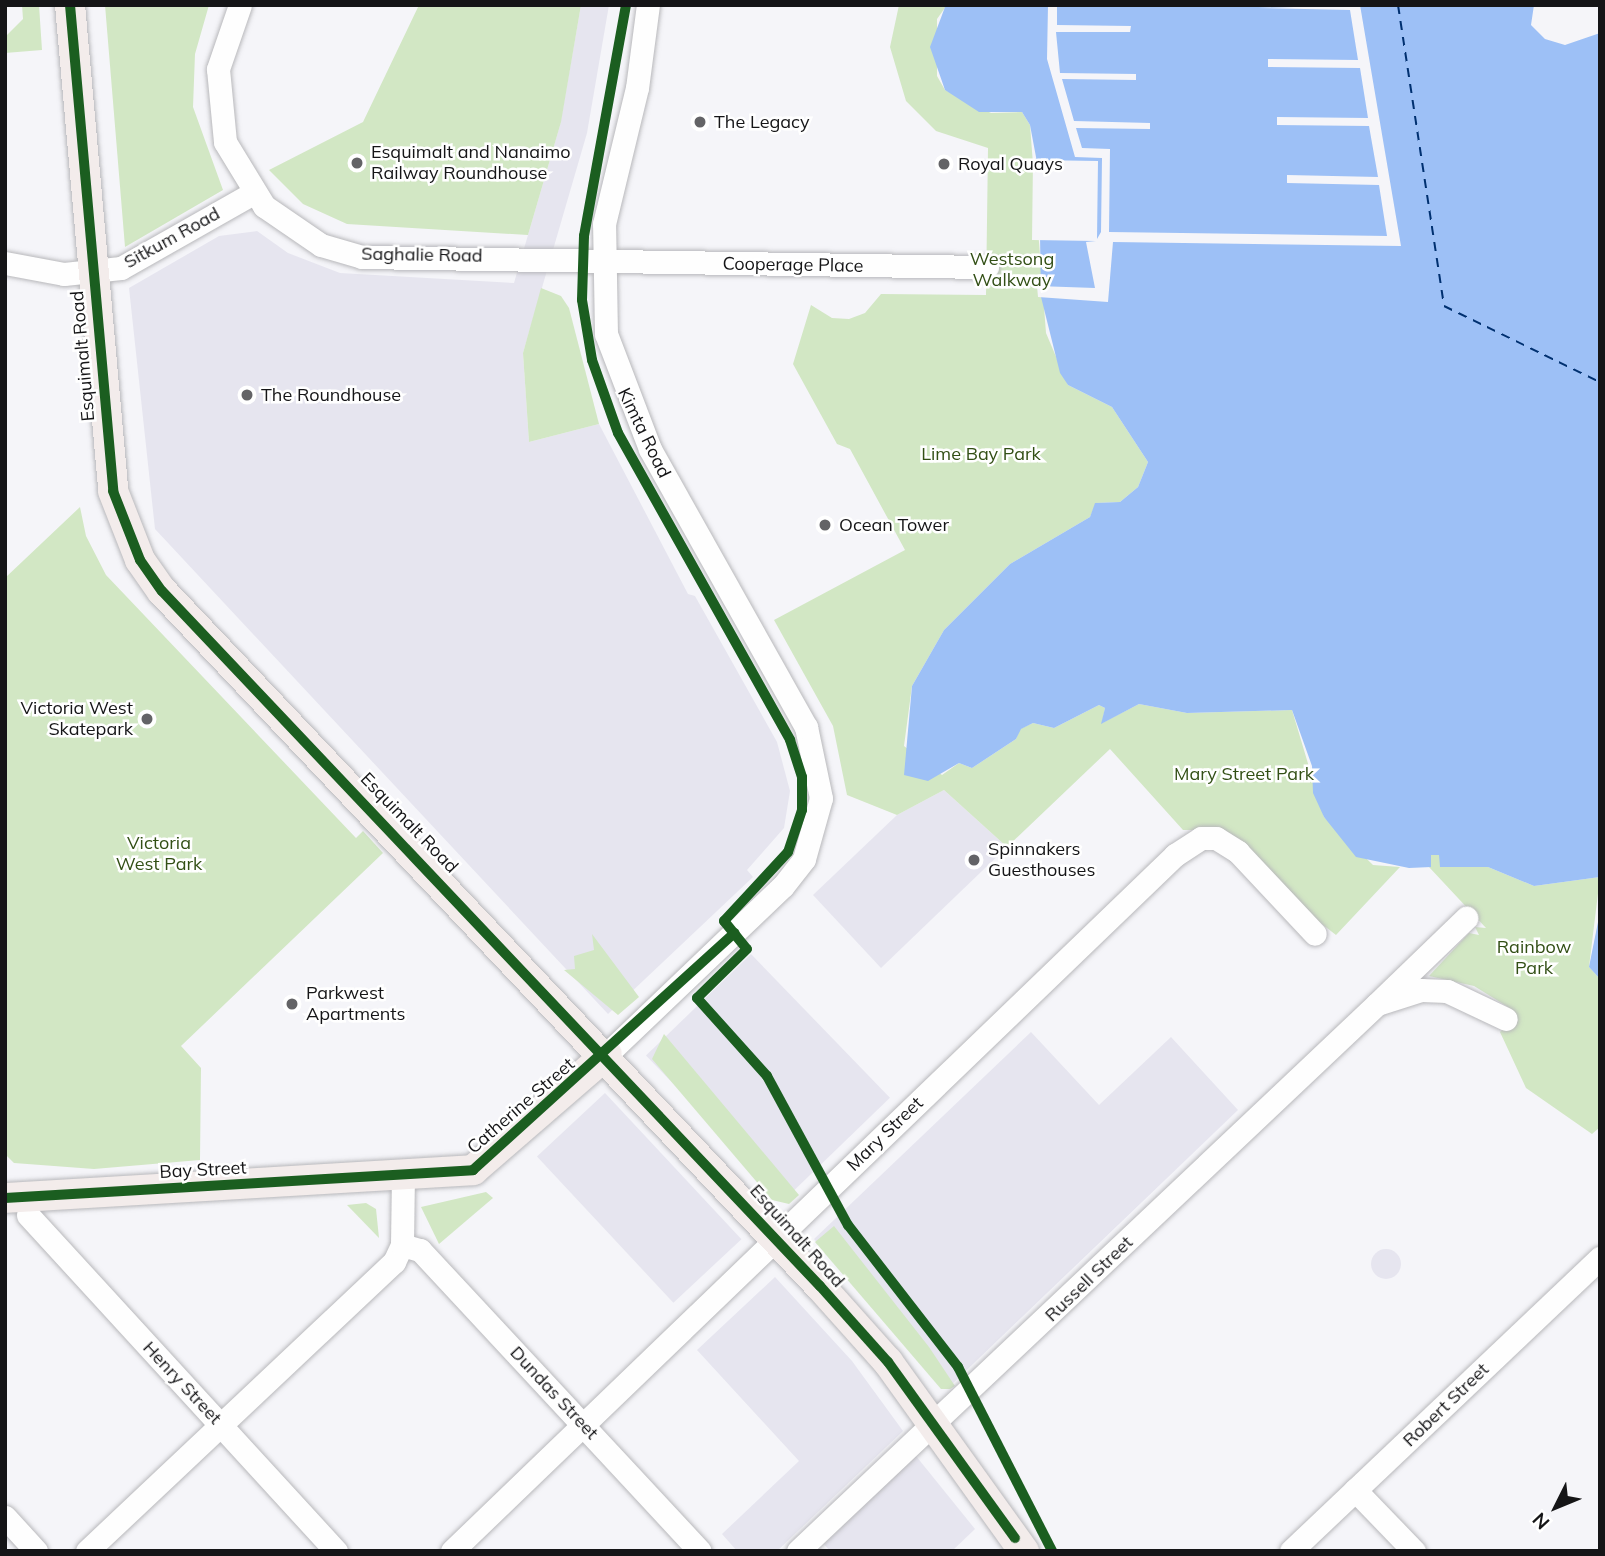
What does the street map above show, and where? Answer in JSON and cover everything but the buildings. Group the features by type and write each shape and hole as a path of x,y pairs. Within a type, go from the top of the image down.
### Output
{"main road":[{"name":"Esquimalt Road","path":"70,5 113,491 140,560 162,592 607,1054 888,1363 933,1424 1012,1546"},
{"name":"Catherine Street","path":"403,1177 474,1170 607,1054"},
{"name":"Bay Street","path":"16,1207 403,1177"}],"street":[{"name":"Saghalie Road","path":"240,5 218,69 219,108 225,142 253,193 290,229 362,257 600,262"},
{"name":"Kimta Road","path":"648,5 600,262 606,334 630,409 806,727 819,777 816,830"},
{"name":"Sitkum Road","path":"5,262 93,272 121,268 253,193"},
{"name":"Cooperage Place","path":"600,262 987,267"},
{"name":"Catherine Street","path":"607,1054 783,886 816,830"},
{"name":"Mary Street","path":"452,1551 1175,855 1201,838 1216,838 1238,852 1315,934"},
{"name":"Russell Street","path":"798,1551 1466,918"},
{"name":"Russell Street","path":"1377,1004 1421,990 1447,991 1478,1000 1506,1019"},
{"path":"87,1551 220,1424 383,1275 402,1245 403,1177"},
{"name":"Henry Street","path":"16,1207 336,1551"},
{"name":"Dundas Street","path":"402,1245 420,1250 700,1551"},
{"name":"Robert Street","path":"1291,1551 1600,1258"},
{"path":"1355,1490 1415,1551"},
{"path":"5,1517 36,1551"}],"shaded area":[{"path":"581,5 609,5 587,133 523,353 529,442 599,424 688,594 695,596 777,742 790,791 784,828 747,870 753,877 608,1014 155,529 129,288 219,236 257,231 288,253 340,273 514,283 560,125"},
{"path":"944,790 1007,847 881,968 813,895 897,815"},
{"path":"751,954 890,1098 785,1199 646,1055"},
{"path":"1031,1032 1099,1105 1171,1037 1238,1110 950,1386 814,1239"},
{"path":"605,1093 741,1239 673,1303 537,1156"},
{"path":"1386,1249 1392,1250 1400,1258 1400,1270 1392,1278 1386,1279 1380,1278 1372,1270 1371,1264 1372,1258 1380,1250"},
{"path":"775,1277 852,1361 903,1431 777,1551 737,1551 722,1534 799,1461 697,1350"},
{"path":"916,1456 975,1529 952,1551 830,1551 824,1544"}],"green space":[{"path":"22,5 39,5 42,50 5,53 5,37 23,19"},
{"path":"105,5 209,5 195,54 193,107 223,190 125,247"},
{"path":"419,5 581,5 561,122 528,235 347,224 303,204 269,170 363,122"},
{"path":"899,5 947,5 937,19 937,76 945,90 991,113 1022,112 1030,125 1046,333 1068,385 1112,407 1148,462 1138,487 1120,502 1096,503 1090,517 1010,564 944,630 912,686 904,746 942,775 959,763 972,768 1016,739 1020,729 1033,723 1054,728 1099,705 1105,708 1102,723 1139,704 1187,713 1292,710 1324,817 1373,865 1400,867 1336,935 1201,830 1183,830 1110,749 1007,847 944,790 897,815 847,795 833,726 774,620 905,550 850,449 837,444 793,364 811,305 832,318 849,319 865,313 881,294 986,295 988,148 936,131 906,101 890,47"},
{"path":"541,288 561,296 569,308 599,424 529,442 523,353"},
{"name":"Victoria West Park","path":"80,507 86,536 106,575 356,838 363,831 383,853 181,1046 201,1068 200,1160 94,1169 14,1163 5,1154 5,578"},
{"name":"Rainbow Park","path":"1431,855 1440,855 1440,867 1488,867 1534,886 1600,877 1589,967 1600,979 1600,1127 1592,1134 1526,1088 1500,1032 1517,1016 1508,1007 1474,986 1429,976 1469,933 1479,935 1475,927 1486,928 1429,867"},
{"path":"592,934 639,997 618,1015 564,970 575,969 574,956 594,950"},
{"path":"664,1034 799,1195 789,1204 772,1200 652,1059"},
{"path":"486,1192 493,1198 439,1244 421,1207"},
{"path":"366,1203 376,1209 379,1238 347,1205"},
{"path":"834,1226 929,1347 955,1386 941,1389 815,1242"}],"water":[{"path":"1534,5 1531,25 1545,39 1565,45 1600,33 1600,877 1534,886 1488,867 1440,867 1439,855 1431,855 1431,867 1409,868 1356,857 1324,817 1313,793 1312,766 1292,710 1187,713 1139,704 1101,724 1105,708 1099,705 1054,728 1033,723 1021,729 1016,739 972,768 959,763 928,781 904,775 912,686 944,630 1010,564 1090,517 1095,503 1120,502 1138,487 1148,462 1112,407 1068,385 1060,373 1041,297 1039,173 1030,125 1022,112 979,112 945,90 930,47 945,7"},
{"path":"1600,912 1600,979 1589,967"}],"pier":[{"path":"1048,5 1057,5 1057,25 1131,26 1130,32 1056,32 1060,73 1136,74 1136,80 1062,79 1074,121 1150,123 1150,129 1076,128 1082,148 1110,149 1109,232 1387,236 1379,185 1287,183 1287,175 1378,177 1369,126 1277,125 1277,117 1368,118 1360,68 1268,67 1268,59 1358,60 1350,10 1258,8 1360,5 1401,246 1113,242 1108,302 1038,297 1037,286 1095,288 1086,242 1096,241 1032,240 1033,160 1098,161 1097,239 1101,232 1102,158 1075,157 1047,59"}],"ferry route":[{"path":"1398,5 1444,306 1600,382"}],"cycle path":[{"path":"70,5 113,491 140,560 162,591 820,1286 888,1362 1015,1538"},
{"path":"626,5 584,236 582,300 592,360 618,433 790,740 802,777 802,810 788,852 724,921 747,949 697,998 767,1076 848,1225 958,1367 1052,1551"},
{"path":"5,1198 473,1170 734,933"}],"place":[{"name":"The Legacy","path":"700,122"},
{"name":"Esquimalt and Nanaimo Railway Roundhouse","path":"357,163"},
{"name":"Royal Quays","path":"944,164"},
{"name":"The Roundhouse","path":"247,395"},
{"name":"Ocean Tower","path":"825,525"},
{"name":"Victoria West Skatepark","path":"147,719"},
{"name":"Spinnakers Guesthouses","path":"974,860"},
{"name":"Parkwest Apartments","path":"292,1004"}],"park label":[{"name":"Westsong Walkway","path":"1012,270"},
{"name":"Lime Bay Park","path":"981,454"},
{"name":"Mary Street Park","path":"1244,774"}]}
